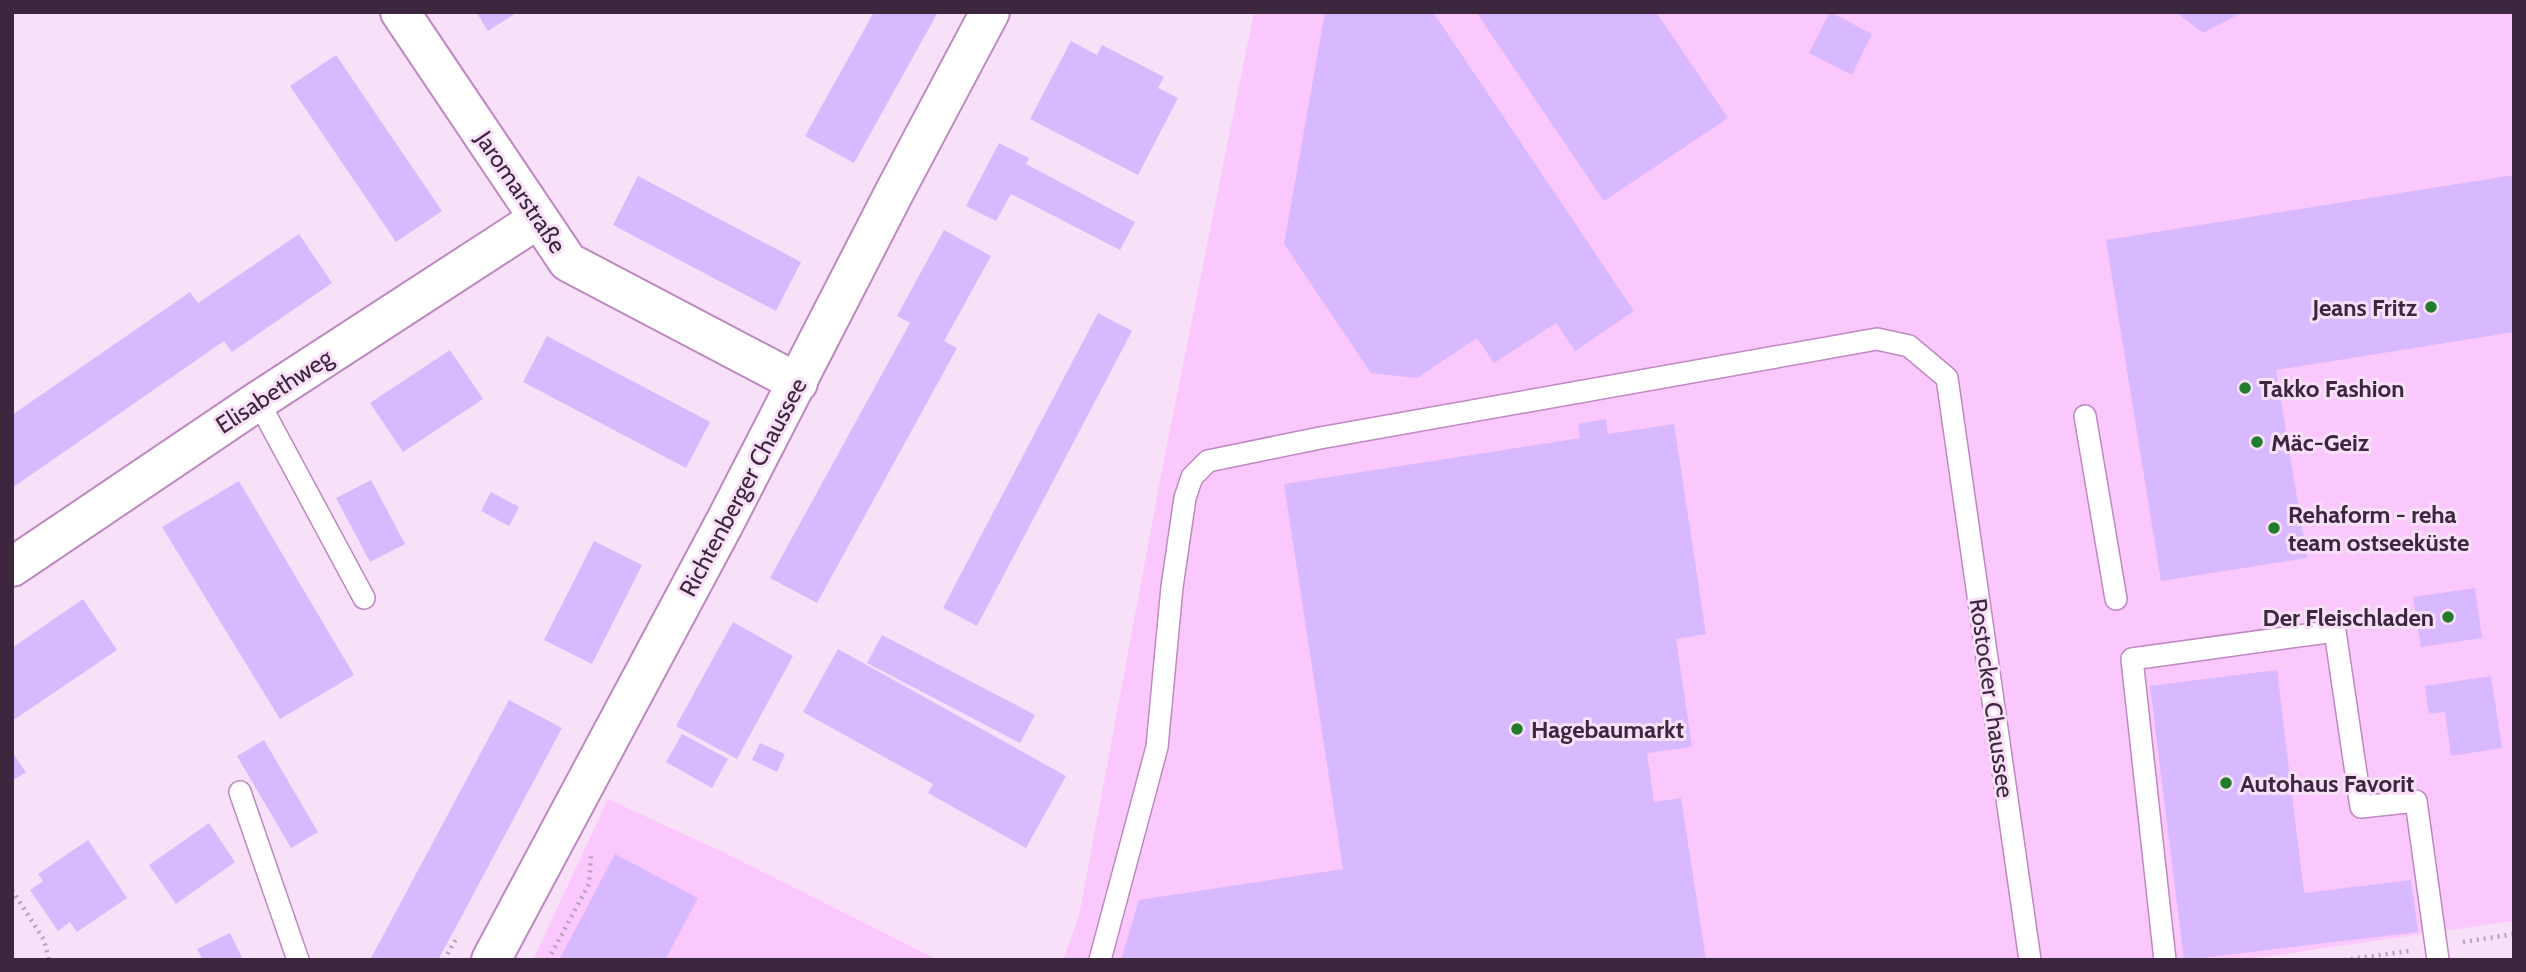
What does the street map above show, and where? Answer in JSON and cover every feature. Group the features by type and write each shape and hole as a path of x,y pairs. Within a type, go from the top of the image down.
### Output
{"street":[{"name":"Jaromarstraße","path":"400,12 568,262 798,383"},
{"name":"Richtenberger Chaussee","path":"491,960 798,383 990,12"},
{"name":"Elisabethweg","path":"12,567 258,401 538,219"}],"lane":[{"name":"Rostocker Chaussee","path":"1100,960 1157,747 1171,587 1185,498 1192,477 1208,461 1282,445 1877,340 1909,346 1947,378 2030,960"},
{"path":"258,401 364,597"},
{"path":"2085,416 2116,600"},
{"path":"2165,960 2132,659 2335,631 2361,807 2416,801 2438,960"},
{"path":"240,792 298,960"}],"path":[{"path":"12,890 44,940 49,960"}],"shaded area":[{"path":"1254,12 2514,12 2514,921 2243,960 1063,960 1079,916 1165,454"},
{"path":"608,799 727,854 938,960 533,960"}],"building":[{"path":"476,12 518,12 488,31"},
{"path":"874,12 938,12 854,163 805,136"},
{"path":"1325,12 1433,12 1634,311 1575,351 1556,323 1494,363 1477,338 1417,378 1371,373 1284,244"},
{"path":"1476,12 1656,12 1728,118 1604,201"},
{"path":"1830,12 1872,34 1852,75 1809,53"},
{"path":"2176,12 2243,12 2203,33"},
{"path":"1071,41 1097,55 1102,45 1164,77 1158,88 1178,98 1138,175 1030,119"},
{"path":"336,55 442,211 396,242 290,86"},
{"path":"999,143 1029,158 1026,164 1135,222 1120,250 1011,194 996,221 966,206"},
{"path":"2514,175 2514,332 2276,370 2307,558 2161,581 2106,240"},
{"path":"638,176 801,262 776,311 613,225"},
{"path":"944,230 991,256 944,341 957,348 817,603 770,578 910,323 897,316"},
{"path":"299,234 332,283 232,352 224,341 12,488 12,415 190,292 198,303"},
{"path":"1098,313 1132,331 977,626 943,608"},
{"path":"547,336 710,422 686,468 523,382"},
{"path":"450,350 483,399 403,452 370,403"},
{"path":"1606,419 1608,434 1674,424 1706,634 1676,639 1692,747 1647,753 1654,802 1681,798 1706,960 1121,960 1139,900 1343,869 1284,484 1580,438 1578,424"},
{"path":"371,480 405,544 370,562 336,498"},
{"path":"239,481 354,675 280,719 162,527"},
{"path":"491,492 519,507 509,526 481,511"},
{"path":"594,541 642,565 592,664 544,640"},
{"name":"Der Fleischladen","path":"2475,588 2482,638 2421,647 2413,597"},
{"path":"83,599 117,650 12,721 12,648"},
{"path":"733,622 793,656 737,759 676,726"},
{"path":"882,635 1035,715 1020,743 867,663"},
{"path":"838,649 1066,776 1026,848 928,793 933,784 803,712"},
{"name":"Autohaus Favorit","path":"2277,670 2304,893 2411,880 2418,932 2184,960 2150,686"},
{"path":"2491,676 2502,748 2451,756 2445,712 2429,714 2425,686"},
{"path":"509,700 562,728 457,925 438,960 370,960"},
{"path":"682,734 728,759 712,788 666,762"},
{"path":"264,740 318,832 291,848 237,756"},
{"path":"760,743 785,754 777,772 752,760"},
{"path":"12,752 26,772 12,781"},
{"path":"209,823 235,862 176,904 149,865"},
{"path":"88,840 127,898 77,932 70,922 58,931 30,890 43,881 38,874"},
{"path":"615,854 698,898 665,960 559,960"},
{"path":"230,933 243,960 203,960 197,949"}],"place":[{"name":"Jeans Fritz","path":"2431,307"},
{"name":"Takko Fashion","path":"2245,388"},
{"name":"Mäc-Geiz","path":"2257,442"},
{"name":"Rehaform - reha team ostseeküste","path":"2274,528"},
{"name":"Der Fleischladen","path":"2448,617"},
{"name":"Hagebaumarkt","path":"1517,729"},
{"name":"Autohaus Favorit","path":"2226,783"}]}
